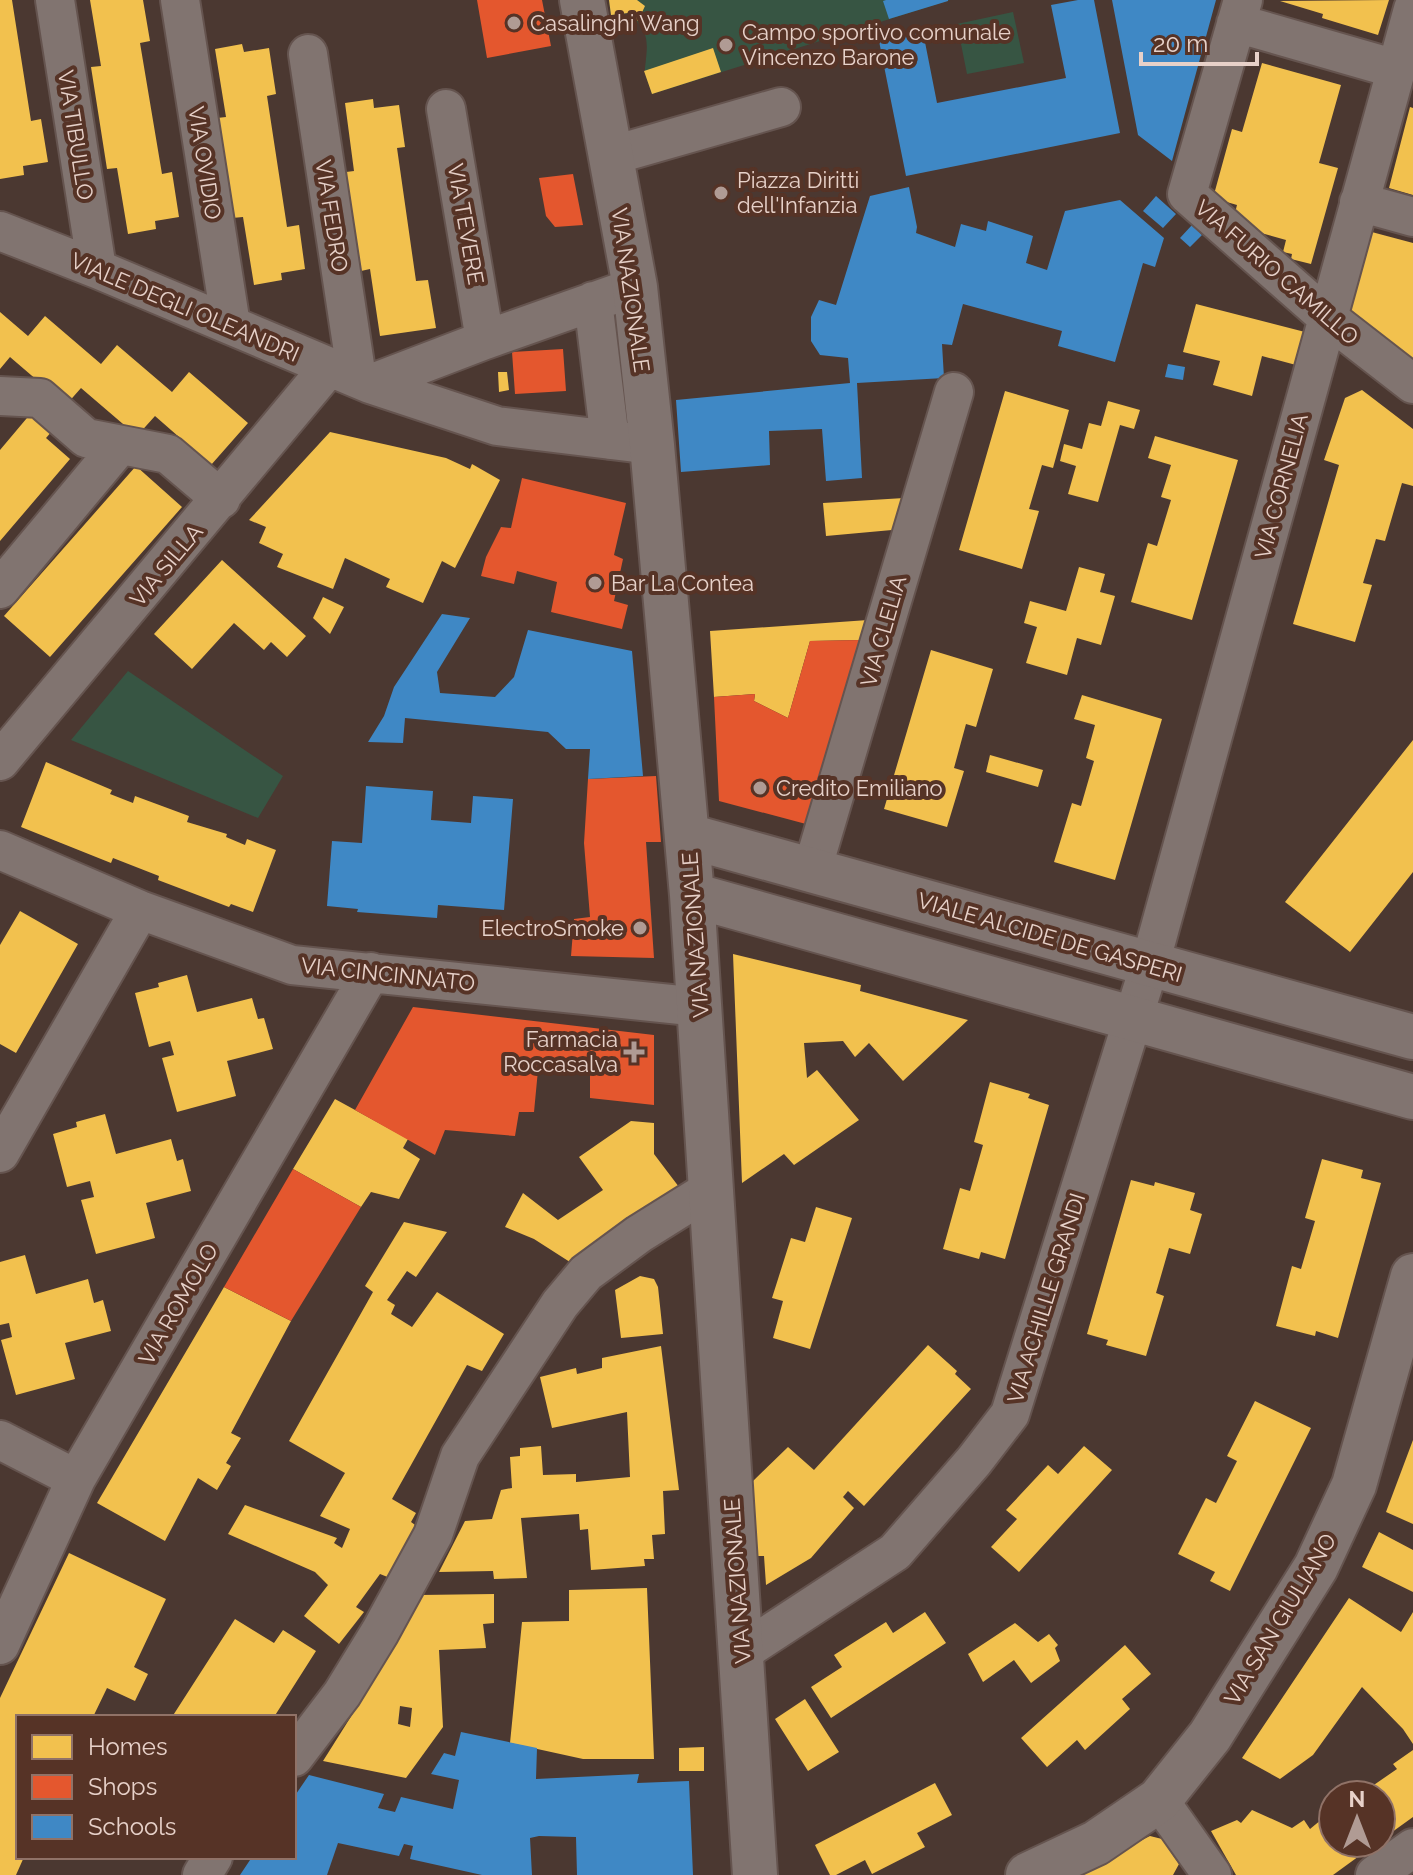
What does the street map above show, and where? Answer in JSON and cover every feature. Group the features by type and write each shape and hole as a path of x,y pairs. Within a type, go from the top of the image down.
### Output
{"street":[{"name":"VIA TIBULLO","path":"55,0 97,269"},
{"name":"VIA OVIDIO","path":"180,0 231,325"},
{"name":"VIA NAZIONALE","path":"582,0 635,287 631,443 688,836 755,1875"},
{"name":"VIA CORNELIA","path":"1133,1019 1413,9"},
{"path":"1240,11 1396,69"},
{"name":"VIA FURIO CAMILLO","path":"1240,11 1187,194 1328,318 1413,384"},
{"name":"VIA FEDRO","path":"308,54 352,376"},
{"path":"610,156 781,107"},
{"name":"VIA TEVERE","path":"446,109 485,340"},
{"path":"1359,202 1413,217"},
{"name":"VIALE DEGLI OLEANDRI","path":"0,231 352,376 497,426 631,443"},
{"path":"352,376 485,340 635,287"},
{"path":"593,301 631,443"},
{"name":"VIA SILLA","path":"0,761 14,718 221,499 352,376"},
{"name":"VIA CLELIA","path":"812,870 954,392"},
{"path":"0,396 40,398 86,438 168,454 221,499"},
{"path":"0,589 120,445"},
{"name":"VIALE ALCIDE DE GASPERI","path":"688,836 1413,1037"},
{"name":"VIA CINCINNATO","path":"0,850 140,910 292,965 700,1007"},
{"path":"692,895 1413,1097"},
{"path":"0,1153 140,910"},
{"name":"VIA ROMOLO","path":"0,1645 76,1479 371,972"},
{"name":"VIA ACHILLE GRANDI","path":"742,1652 895,1552 974,1461 1010,1414 1133,1019"},
{"path":"296,1754 342,1694 380,1632 433,1535 460,1456 560,1304 586,1273 639,1234 711,1189"},
{"name":"VIA SAN GIULIANO","path":"1028,1875 1096,1843 1159,1800 1210,1736 1316,1567 1354,1485 1413,1276"},
{"path":"0,1440 76,1479"},
{"path":"1159,1800 1212,1875"},
{"path":"1375,1875 1413,1848"}],"green space":[{"name":"Campo sportivo comunale Vincenzo Barone","path":"609,0 950,0 652,94 645,71 647,44 644,32 628,13 611,15"},
{"path":"1013,12 1024,63 967,74 957,24"},
{"path":"128,671 283,776 258,818 71,740"}],"building: Homes":[{"path":"0,0 12,0 31,121 41,119 48,162 23,166 24,175 0,179"},
{"path":"90,0 143,0 150,41 140,43 162,174 172,172 179,217 155,221 156,229 128,234 117,168 107,169 91,67 101,66"},
{"path":"609,0 637,0 645,6 638,21 628,13 611,15"},
{"path":"1389,0 1378,35 1280,1"},
{"path":"242,44 244,52 269,48 276,94 267,96 287,227 299,225 305,269 281,273 282,280 254,285 243,217 232,218 217,118 226,117 215,49"},
{"path":"713,48 721,72 652,94 644,71"},
{"path":"1262,63 1341,85 1319,163 1338,168 1311,264 1291,259 1292,254 1283,252 1286,240 1232,225 1237,205 1213,198 1232,129 1242,132"},
{"path":"373,99 374,108 399,105 405,147 397,148 416,281 428,280 436,328 380,336 370,269 361,271 346,172 354,171 345,103"},
{"path":"1410,107 1413,108 1413,195 1389,188"},
{"path":"1368,231 1413,243 1413,360 1349,310"},
{"path":"1196,304 1305,332 1296,365 1262,356 1252,396 1213,385 1220,361 1183,352"},
{"path":"0,312 28,336 45,316 101,364 117,345 172,392 189,372 248,423 211,465 155,416 137,436 81,388 66,405 10,357 0,369"},
{"path":"498,372 507,372 509,390 499,392"},
{"path":"1362,390 1413,429 1413,486 1402,483 1385,541 1376,539 1363,583 1372,585 1355,642 1293,624 1339,465 1324,460 1345,398"},
{"path":"1005,391 1069,410 1053,468 1042,465 1029,509 1039,511 1022,569 959,550"},
{"path":"1108,401 1140,410 1134,429 1120,425 1098,502 1068,494 1076,466 1060,461 1064,444 1082,449 1089,423 1101,426"},
{"path":"32,412 53,430 46,438 70,459 0,541 0,450"},
{"path":"330,432 446,458 470,469 472,464 500,480 455,568 442,561 423,603 386,587 390,579 345,558 333,589 277,567 283,554 259,543 266,527 249,520"},
{"path":"1155,436 1238,460 1192,620 1131,602 1148,543 1157,546 1171,500 1161,497 1171,465 1148,458"},
{"path":"136,466 182,507 50,657 4,616"},
{"path":"904,498 892,530 826,536 823,503"},
{"path":"222,560 306,636 287,657 271,642 264,650 234,623 192,669 154,634"},
{"path":"1079,567 1105,574 1100,592 1115,596 1101,645 1077,638 1067,675 1026,663 1037,627 1024,623 1030,601 1066,611"},
{"path":"323,597 344,607 330,634 313,618"},
{"path":"868,620 861,640 810,641 788,718 754,701 755,694 714,697 710,631"},
{"path":"931,650 993,669 976,727 966,724 954,768 964,771 947,827 884,809"},
{"path":"1082,695 1162,719 1115,880 1054,862 1072,803 1081,806 1094,761 1086,758 1095,725 1074,719"},
{"path":"1413,740 1413,872 1350,952 1285,902"},
{"path":"990,755 1043,770 1038,787 986,772"},
{"path":"46,762 112,790 110,794 133,803 135,796 189,816 187,822 227,834 226,837 245,845 247,839 276,850 253,912 231,904 229,907 158,880 159,876 113,858 111,863 21,827"},
{"path":"20,911 78,944 16,1053 0,1044 0,945"},
{"path":"733,954 861,985 860,991 968,1020 903,1081 869,1043 855,1057 843,1041 804,1043 807,1078 817,1070 859,1120 794,1165 784,1154 742,1183"},
{"path":"187,975 197,1012 252,998 258,1019 264,1018 273,1049 227,1061 236,1096 177,1112 162,1058 174,1055 170,1041 149,1047 135,993"},
{"path":"990,1082 1030,1094 1028,1098 1049,1105 1005,1259 981,1252 979,1259 943,1249 960,1188 970,1191 983,1145 974,1142"},
{"path":"335,1099 408,1139 403,1148 420,1159 399,1199 371,1192 361,1207 293,1169"},
{"path":"105,1114 116,1154 171,1139 177,1161 183,1159 191,1191 146,1203 155,1238 96,1254 81,1200 94,1197 90,1181 67,1187 53,1134 77,1127 76,1122"},
{"path":"631,1121 654,1123 654,1154 679,1187 573,1264 534,1239 505,1227 523,1193 558,1220 603,1190 579,1157"},
{"path":"1322,1159 1363,1170 1361,1178 1381,1183 1338,1338 1316,1331 1315,1336 1276,1326 1292,1266 1301,1269 1315,1221 1305,1218"},
{"path":"1131,1180 1154,1186 1155,1182 1195,1193 1190,1210 1202,1214 1190,1254 1169,1248 1156,1293 1164,1296 1146,1356 1106,1345 1108,1340 1087,1334"},
{"path":"816,1207 852,1218 810,1349 773,1338 783,1301 772,1298 791,1238 805,1242"},
{"path":"404,1222 447,1232 416,1277 407,1271 387,1300 395,1305 391,1314 412,1327 437,1292 504,1334 482,1371 467,1365 392,1499 416,1513 411,1522 418,1527 390,1578 380,1574 356,1607 364,1612 339,1644 304,1616 328,1585 315,1572 228,1534 245,1505 337,1538 334,1543 342,1548 350,1529 320,1516 345,1473 289,1441 373,1292 365,1286"},
{"path":"25,1255 36,1294 88,1279 94,1303 103,1300 111,1331 65,1343 75,1379 16,1395 1,1340 12,1337 9,1323 0,1325 0,1262"},
{"path":"640,1276 654,1279 658,1287 663,1334 621,1338 615,1290"},
{"path":"224,1287 291,1321 231,1433 241,1438 226,1463 231,1466 217,1490 198,1478 165,1541 97,1503"},
{"path":"928,1345 957,1371 955,1374 971,1389 864,1506 848,1491 843,1497 854,1508 811,1558 766,1585 764,1556 755,1556 752,1482 788,1447 814,1470"},
{"path":"661,1346 679,1490 663,1491 665,1534 652,1535 654,1559 644,1559 645,1566 591,1570 588,1529 580,1530 579,1514 521,1518 527,1578 494,1579 493,1571 439,1572 465,1521 492,1519 501,1490 512,1488 510,1457 520,1456 520,1448 541,1446 543,1475 576,1474 576,1482 630,1477 627,1412 552,1428 540,1377 576,1368 577,1374 602,1368 602,1358"},
{"path":"1255,1401 1311,1428 1230,1591 1210,1581 1215,1572 1178,1554 1206,1498 1216,1503 1237,1461 1227,1456"},
{"path":"1413,1440 1413,1524 1386,1512"},
{"path":"1084,1446 1112,1470 1019,1572 991,1547 1017,1519 1006,1510 1048,1465 1058,1474"},
{"path":"1379,1532 1413,1550 1413,1592 1362,1567"},
{"path":"69,1553 166,1599 134,1667 148,1674 135,1701 107,1688 94,1715 16,1715 16,1859 23,1859 16,1875 0,1875 0,1698"},
{"path":"647,1588 654,1759 583,1759 510,1743 522,1622 569,1621 569,1590"},
{"path":"494,1594 494,1623 483,1624 486,1648 439,1650 443,1727 406,1778 323,1761 357,1707 383,1653 420,1595","holes":["400,1706 412,1708 410,1727 398,1724"]},
{"path":"1349,1598 1401,1632 1413,1612 1413,1744 1403,1729 1362,1687 1313,1755 1280,1779 1242,1758"},
{"path":"925,1612 946,1643 831,1718 811,1687 842,1667 834,1655 886,1622 893,1633"},
{"path":"235,1619 274,1643 283,1630 316,1651 275,1715 173,1715"},
{"path":"1015,1623 1038,1642 1049,1634 1058,1645 1055,1648 1060,1661 1031,1683 1014,1660 983,1682 968,1654"},
{"path":"1125,1645 1151,1674 1122,1699 1130,1709 1085,1750 1077,1740 1047,1767 1021,1738"},
{"path":"805,1699 839,1752 808,1771 775,1719"},
{"path":"704,1747 704,1771 679,1771 679,1748"},
{"path":"1413,1750 1413,1817 1397,1828 1397,1779 1382,1779 1397,1769 1393,1764"},
{"path":"935,1783 952,1815 917,1833 925,1847 872,1874 865,1860 830,1875 815,1845"},
{"path":"1252,1810 1292,1828 1304,1820 1310,1829 1317,1823 1317,1859 1355,1859 1333,1875 1236,1875 1211,1831 1237,1820 1241,1823"},
{"path":"1150,1836 1162,1839 1179,1864 1173,1875 1072,1875"}],"building: Shops":[{"name":"Casalinghi Wang","path":"477,0 542,0 551,46 487,58"},
{"path":"573,174 583,225 555,227 546,216 539,178"},
{"path":"563,349 566,391 515,394 512,352"},
{"path":"522,478 626,503 614,555 623,559 614,601 628,605 622,629 551,612 557,582 517,571 514,584 481,576 486,557 501,527 511,528"},
{"path":"861,640 806,824 719,801 714,697 755,694 754,701 788,718 810,641"},
{"path":"656,776 661,842 646,842 654,958 571,956 574,919 590,917 584,843 588,779"},
{"path":"413,1007 654,1035 654,1105 590,1098 590,1074 538,1070 534,1112 519,1112 515,1136 445,1130 435,1155 355,1110"},
{"path":"293,1169 361,1207 291,1321 224,1287"}],"building: Schools":[{"path":"1094,0 1120,133 906,176 879,41 923,32 937,103 1066,78 1051,5"},
{"path":"1112,0 1216,0 1172,161 1138,135"},
{"path":"883,1 948,1 889,19"},
{"path":"909,187 916,233 955,247 961,224 986,231 988,221 1033,236 1026,263 1047,270 1065,211 1120,200 1164,238 1155,267 1143,263 1115,362 1058,346 1062,331 963,304 952,345 942,344 944,378 857,383 862,478 826,481 822,429 769,431 770,465 681,472 676,400 850,383 848,358 820,355 811,341 811,317 819,300 836,305 870,196"},
{"path":"1156,196 1176,214 1163,228 1143,211"},
{"path":"1192,225 1202,235 1190,247 1180,238"},
{"path":"1168,364 1185,367 1183,380 1165,377"},
{"path":"442,614 470,618 437,672 440,693 495,697 514,677 528,630 632,651 643,776 588,779 590,749 566,749 548,732 405,718 403,743 368,742 384,716 394,687"},
{"path":"366,786 433,791 431,820 471,823 473,796 513,799 504,910 438,905 437,918 357,912 358,909 327,906 332,841 362,843"},
{"path":"461,1732 537,1748 536,1779 639,1774 637,1783 689,1781 693,1875 577,1875 576,1837 539,1836 530,1838 532,1875 482,1875 410,1859 413,1846 404,1844 399,1856 338,1843 327,1875 240,1875 251,1859 296,1859 296,1794 309,1775 384,1794 378,1808 395,1812 401,1797 453,1809 459,1780 431,1774 444,1753 455,1756"}],"place":[{"name":"Casalinghi Wang","path":"514,23"},
{"name":"Campo sportivo comunale Vincenzo Barone","path":"726,45"},
{"name":"Piazza Diritti dell'Infanzia","path":"721,193"},
{"name":"Bar La Contea","path":"595,583"},
{"name":"Credito Emiliano","path":"760,788"},
{"name":"ElectroSmoke","path":"640,928"},
{"name":"Farmacia Roccasalva","path":"634,1052"}]}
